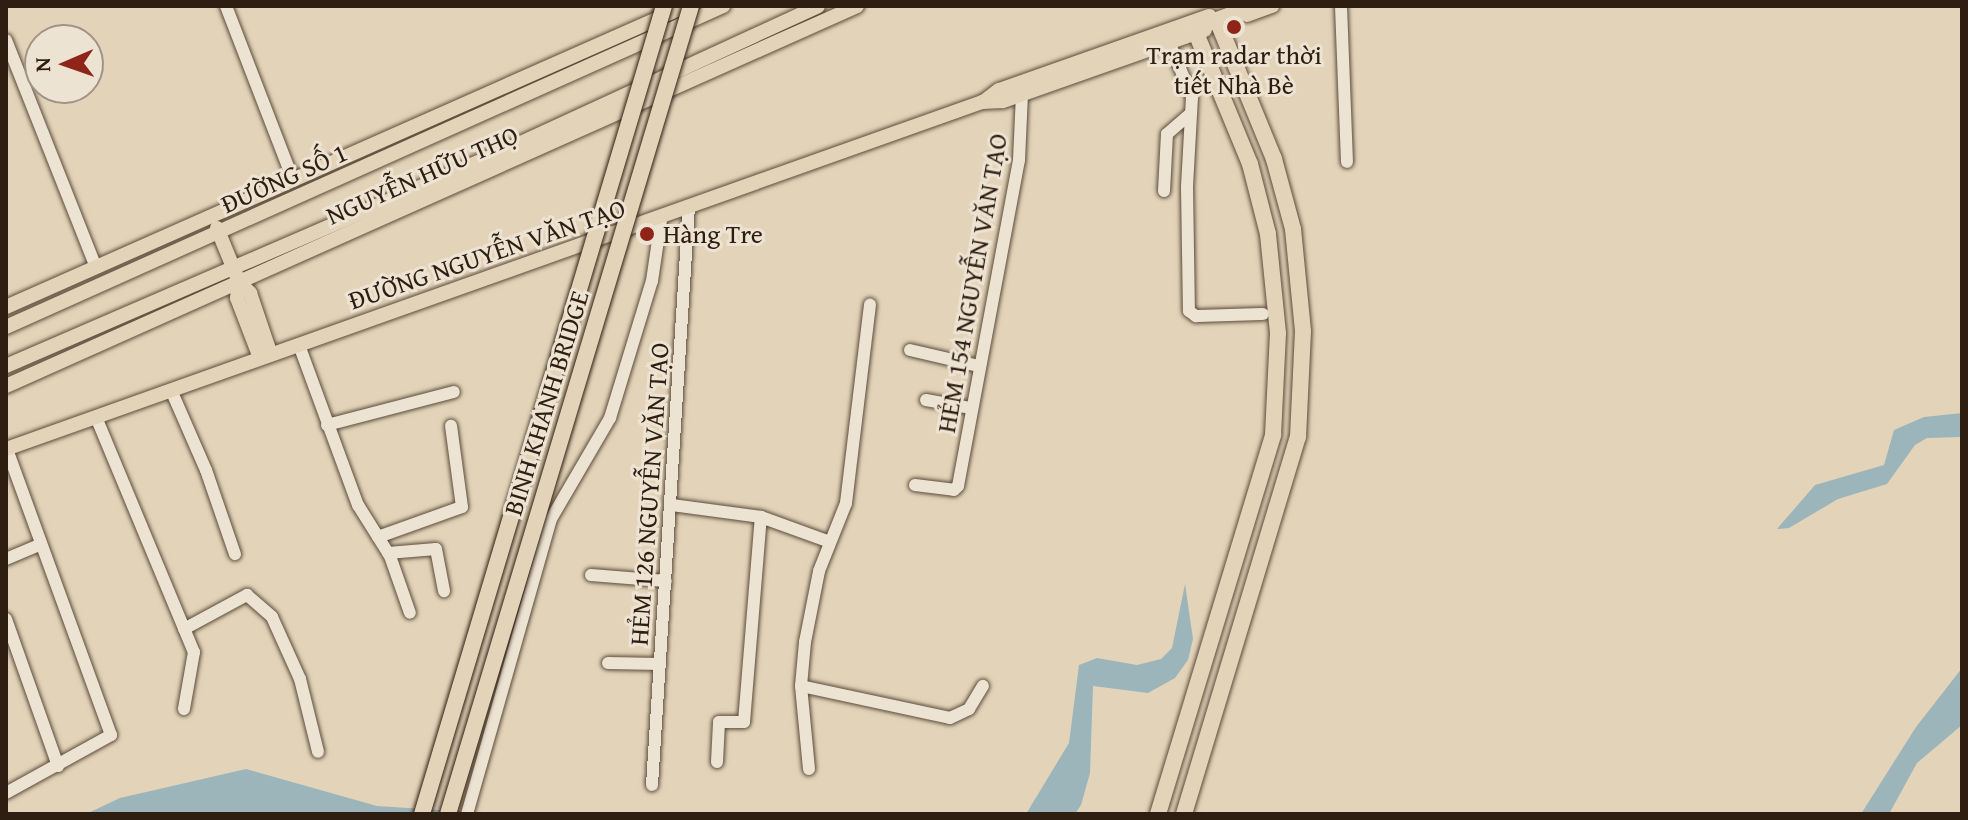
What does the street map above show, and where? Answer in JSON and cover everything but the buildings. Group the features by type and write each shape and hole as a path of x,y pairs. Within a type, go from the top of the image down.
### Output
{"highway":[{"name":"BINH KHANH BRIDGE","path":"422,814 664,6"},
{"name":"BINH KHANH BRIDGE","path":"448,814 688,6"},
{"path":"1158,814 1273,435 1277,348 1268,234 1250,164 1194,28 1215,16 1256,6"},
{"path":"1184,814 1298,437 1303,331 1289,215 1274,159 1215,16"}],"main road":[{"name":"NGUYỄN HỮU THỌ","path":"293,180 688,6"},
{"name":"NGUYỄN HỮU THỌ","path":"369,166 723,6"},
{"name":"NGUYỄN HỮU THỌ","path":"6,366 818,6"},
{"name":"NGUYỄN HỮU THỌ","path":"6,386 857,6"},
{"path":"1185,6 1194,28"},
{"path":"1215,16 1238,6"},
{"path":"1215,16 1272,6"},
{"name":"ĐƯỜNG NGUYỄN VĂN TẠO","path":"6,449 661,220 689,206 982,102 1022,95 1169,42 1194,28"},
{"name":"ĐƯỜNG NGUYỄN VĂN TẠO","path":"982,102 999,90 1194,28"},
{"name":"ĐƯỜNG SỐ 1","path":"219,234 369,166"},
{"name":"ĐƯỜNG SỐ 1","path":"213,217 293,180"},
{"path":"6,307 213,217 239,282 250,293 265,356"},
{"path":"6,327 219,234"}],"street":[{"path":"1341,6 1347,162"},
{"path":"230,9 293,180"},
{"path":"6,40 96,267"},
{"path":"1169,42 1191,91 1189,311 1196,316 1263,314"},
{"name":"HẺM 154 NGUYỄN VĂN TẠO","path":"915,485 954,490 960,479 1019,160 1022,95"},
{"path":"1164,191 1167,134 1189,115"},
{"name":"HẺM 126 NGUYỄN VĂN TẠO","path":"652,785 689,206"},
{"path":"467,814 551,519 610,418 652,281 661,220"},
{"path":"809,769 811,752 801,686 810,605 846,503 870,304"},
{"path":"299,345 358,505 388,553 410,613"},
{"path":"910,350 979,366"},
{"path":"171,390 206,470 235,554"},
{"path":"327,425 454,392"},
{"path":"926,400 971,408"},
{"path":"96,417 196,662 184,709"},
{"path":"378,537 462,507 451,426"},
{"path":"6,449 111,735 6,793"},
{"path":"672,505 761,517 830,542"},
{"path":"717,762 719,722 744,722 761,517"},
{"path":"6,559 41,544"},
{"path":"388,553 436,549 444,591"},
{"path":"591,575 666,581"},
{"path":"184,629 247,595 272,617 300,679 318,752"},
{"path":"6,619 58,766"},
{"path":"608,663 660,664"},
{"path":"801,686 950,718 969,709 983,686"}],"water":[{"path":"1962,413 1962,437 1927,438 1915,445 1887,484 1838,499 1789,528 1777,529 1815,485 1884,465 1894,430 1924,417"},
{"path":"1185,584 1193,639 1188,660 1175,678 1148,693 1093,686 1090,773 1081,805 1075,814 1026,814 1069,743 1079,665 1097,658 1137,665 1161,659 1172,648"},
{"path":"1962,668 1962,725 1917,763 1889,814 1861,814 1916,727"},
{"path":"246,769 377,806 502,814 86,814 120,798"}],"place":[{"name":"Trạm radar thời tiết Nhà Bè","path":"1234,27"},
{"name":"Hàng Tre","path":"647,234"}]}
